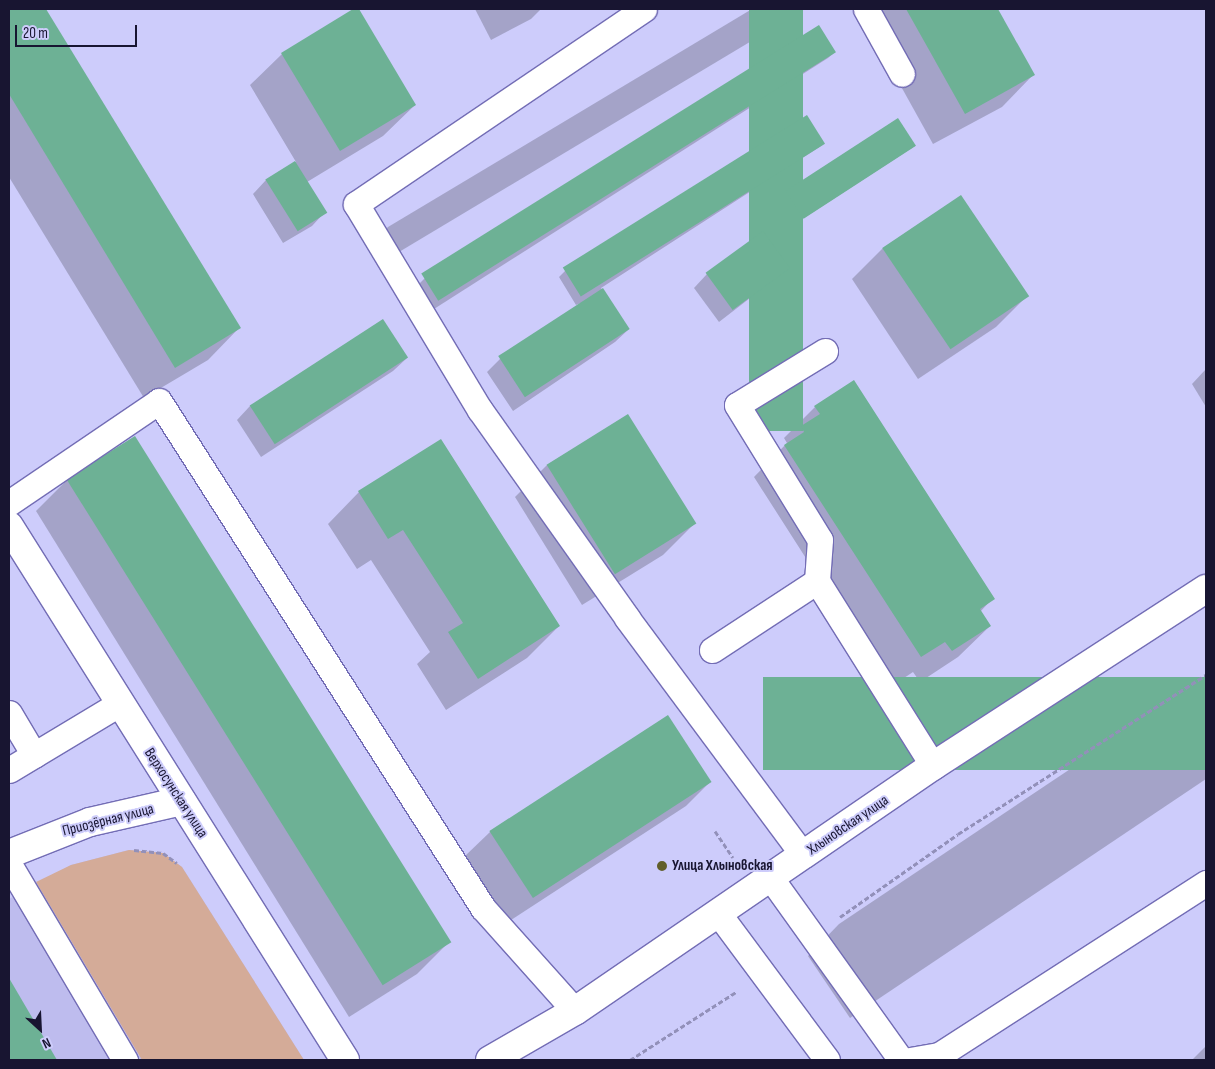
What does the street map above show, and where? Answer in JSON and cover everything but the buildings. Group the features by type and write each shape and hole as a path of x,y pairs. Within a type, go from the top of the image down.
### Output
{"street":[{"name":"Верхосунская улица","path":"9,526 119,704 345,1060"},
{"name":"Хлыновская улица","path":"490,1060 575,1011 933,766 1206,589"},
{"name":"Приозёрная улица","path":"9,854 90,822 182,801"}],"lane":[{"path":"644,9 356,204 480,410 627,618 802,856"},
{"path":"866,9 902,74"},
{"path":"825,351 737,405 820,540 818,581 933,766"},
{"path":"9,503 159,401 483,908 575,1011"},
{"path":"712,650 818,581"},
{"path":"9,770 119,704"},
{"path":"9,713 34,755"},
{"path":"9,864 125,1060"},
{"path":"770,877 901,1060"},
{"path":"910,1060 939,1055 1206,883"},
{"path":"718,913 827,1060"}],"path":[{"path":"958,834 1206,675"},
{"path":"715,831 734,858"},
{"path":"129,850 163,853 182,867"}],"shaded area":[{"path":"129,850 163,853 182,867 304,1060 9,1060 9,899 71,865"},
{"path":"129,850 163,853 182,867 304,1060 142,1060 36,882 71,865"}],"place":[{"name":"Улица Хлыновская","path":"662,866"}]}
